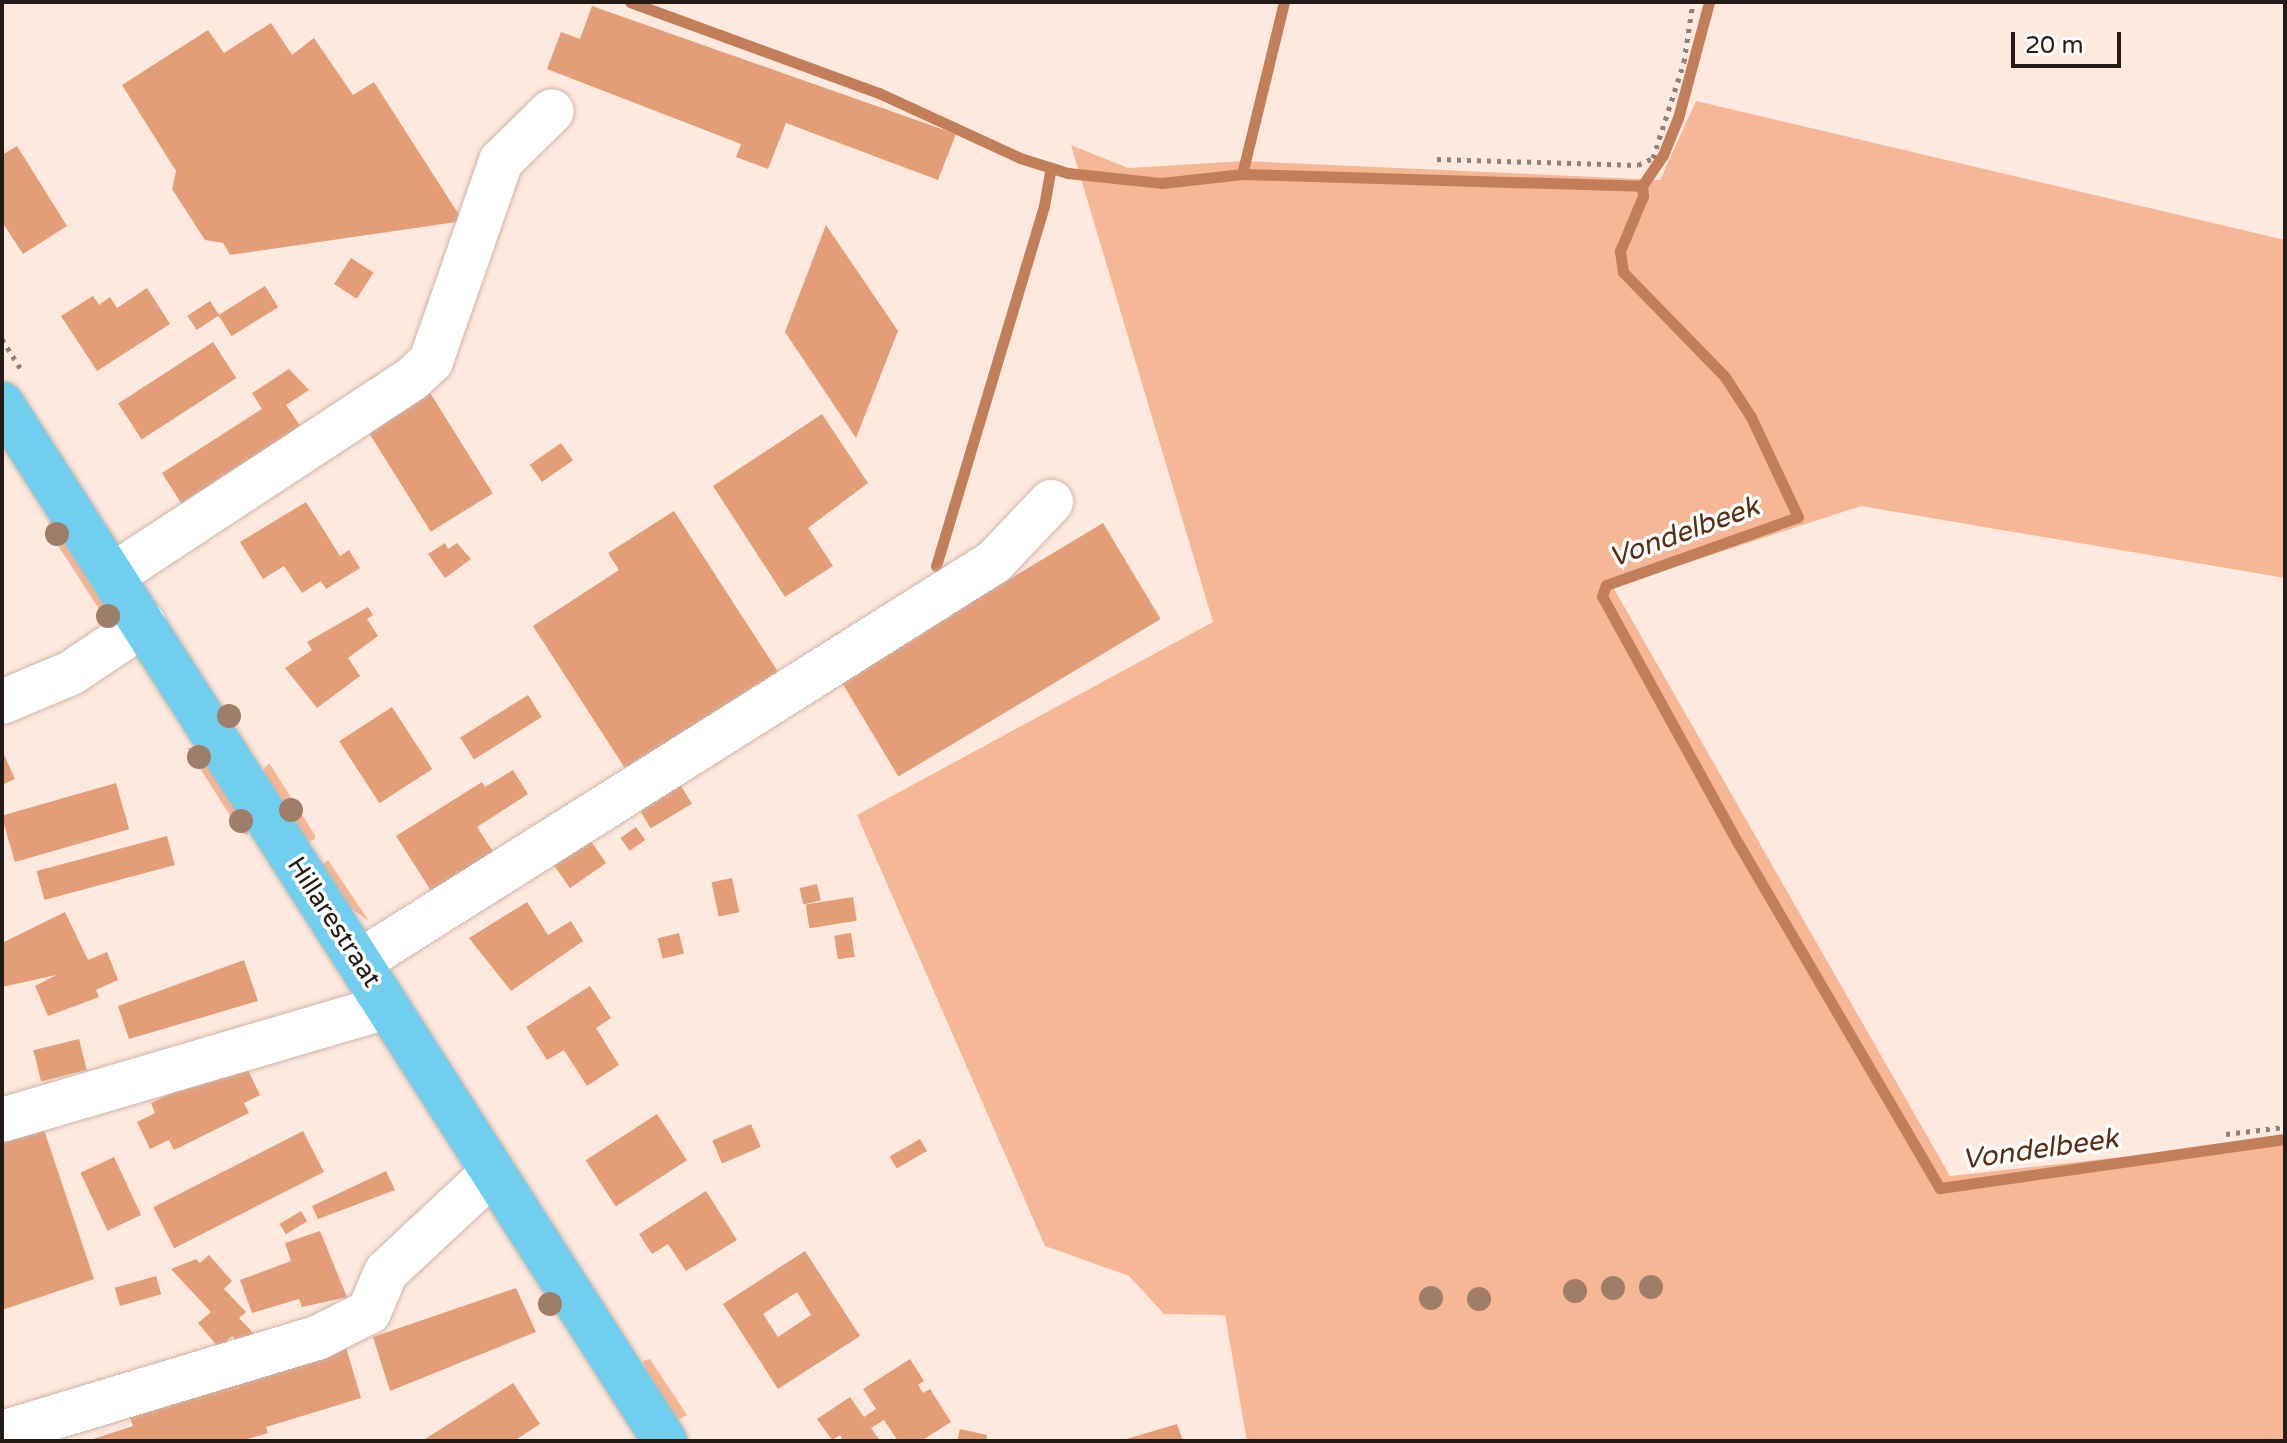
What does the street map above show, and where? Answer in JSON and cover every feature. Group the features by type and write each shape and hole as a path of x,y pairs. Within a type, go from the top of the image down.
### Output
{"main road":[{"name":"Hillarestraat","path":"2,404 665,1441"}],"lane":[{"path":"112,576 413,378 431,361 501,161 552,111"},
{"path":"359,962 994,562 1051,502"},
{"path":"2,702 71,673 144,624"},
{"path":"2,1120 387,1007"},
{"path":"2,1433 319,1337 369,1312 386,1272 492,1173"}],"path":[{"path":"1437,159 1638,165 1653,158 1684,62 1693,2"},
{"path":"2226,1134 2285,1127"}],"shaded area":[{"path":"1696,101 2285,240 2285,578 1861,506 1613,587 1950,1176 2285,1139 2285,1441 1247,1441 1225,1315 1164,1314 1129,1276 1045,1246 857,815 1213,622 1071,145 1128,168 1245,161 1660,180"},
{"path":"51,521 116,612 115,634 46,527"},
{"path":"194,747 204,753 249,820 248,835 241,833 187,748"},
{"path":"269,763 315,839 308,842 266,783 263,770"},
{"path":"328,860 369,921 340,901 319,868"},
{"path":"650,1359 687,1415 674,1422 651,1387 643,1361"}],"building":[{"path":"592,6 956,134 938,180 786,123 768,169 736,157 741,144 547,69 561,32 580,39"},
{"path":"271,23 292,55 314,38 353,95 374,82 463,221 230,255 223,243 205,240 172,189 176,171 122,85 208,30 224,53"},
{"path":"17,146 67,226 23,254 2,222 2,155"},
{"path":"826,225 898,331 856,438 785,332"},
{"path":"351,258 374,273 357,299 334,284"},
{"path":"265,286 278,307 232,336 218,315"},
{"path":"147,288 170,324 97,371 61,316 93,296 99,305 110,297 117,308"},
{"path":"210,301 219,315 197,330 187,316"},
{"path":"213,342 236,378 142,440 118,404"},
{"path":"289,369 309,390 286,405 307,436 188,514 162,473 262,409 252,393"},
{"path":"427,388 493,493 431,532 365,427"},
{"path":"822,414 868,483 808,528 833,566 785,597 713,486"},
{"path":"561,443 573,460 542,482 530,465"},
{"path":"306,502 340,556 349,550 360,568 326,589 321,581 302,593 284,566 263,579 240,542"},
{"path":"674,511 782,678 630,776 533,626 619,570 608,553"},
{"path":"1103,523 1161,619 898,777 841,681"},
{"path":"445,543 448,549 457,543 471,559 445,578 428,554"},
{"path":"368,607 373,615 367,619 378,636 348,658 360,676 317,708 285,668 312,650 307,642"},
{"path":"528,695 542,717 474,759 460,737"},
{"path":"392,707 432,769 379,803 339,741"},
{"path":"2,750 15,779 2,785"},
{"path":"513,770 528,794 477,827 497,858 437,900 396,836 482,782 485,787"},
{"path":"116,783 129,829 15,862 2,816"},
{"path":"680,784 692,804 651,828 639,809"},
{"path":"636,827 645,840 630,851 620,838"},
{"path":"167,836 175,865 44,900 37,871"},
{"path":"590,840 606,863 570,888 554,865"},
{"path":"732,878 739,912 719,917 711,882"},
{"path":"817,884 821,901 803,905 799,888"},
{"path":"853,897 857,921 809,928 806,905"},
{"path":"527,902 548,935 571,921 583,941 511,991 469,938"},
{"path":"65,912 88,960 107,952 118,980 96,990 99,997 48,1016 35,986 56,975 2,987 2,943"},
{"path":"679,933 684,953 663,959 658,938"},
{"path":"851,933 855,957 838,959 834,936"},
{"path":"244,960 258,1001 129,1039 118,1006"},
{"path":"590,986 611,1018 596,1028 619,1065 587,1086 564,1050 547,1060 526,1027"},
{"path":"79,1039 87,1070 41,1081 33,1050"},
{"path":"242,1058 260,1095 244,1103 249,1113 174,1150 169,1140 150,1149 137,1122 155,1113 151,1103"},
{"path":"657,1114 687,1160 616,1206 586,1160"},
{"path":"41,1121 94,1279 2,1310 2,1135"},
{"path":"751,1124 761,1147 722,1163 712,1140"},
{"path":"303,1131 324,1172 174,1248 153,1207"},
{"path":"920,1139 927,1151 897,1169 890,1156"},
{"path":"114,1157 141,1215 108,1231 80,1173"},
{"path":"386,1171 395,1190 318,1219 312,1206"},
{"path":"706,1191 737,1240 686,1271 668,1244 652,1254 639,1234"},
{"path":"301,1211 307,1221 286,1234 280,1224"},
{"path":"320,1231 347,1297 302,1307 299,1299 252,1313 240,1280 291,1261 285,1243"},
{"path":"805,1251 860,1336 778,1389 723,1304","holes":["797,1292 811,1315 778,1337 763,1314"]},
{"path":"209,1255 232,1281 224,1289 246,1312 239,1318 255,1335 243,1346 232,1336 219,1348 198,1323 211,1312 171,1269 196,1259 200,1263"},
{"path":"156,1276 161,1294 120,1306 115,1288"},
{"path":"516,1288 536,1332 390,1391 373,1337"},
{"path":"345,1344 361,1398 266,1427 268,1433 241,1441 87,1441 133,1426 126,1406"},
{"path":"910,1359 924,1381 918,1385 923,1393 930,1389 951,1422 921,1441 898,1441 884,1420 871,1428 880,1441 843,1441 840,1435 832,1440 817,1419 850,1397 864,1417 876,1409 863,1389"},
{"path":"513,1383 540,1424 514,1441 422,1441"},
{"path":"1177,1424 1183,1441 1123,1441 1123,1440"},
{"path":"960,1429 987,1435 986,1441 957,1441"}],"waterway":[{"path":"630,2 879,93 1020,158 1068,173 1162,183 1242,174"},
{"name":"Vondelbeek","path":"1284,2 1242,174 1642,186 1643,196 1620,251 1623,272 1725,377 1751,417 1798,517 1606,585 1602,596 1738,843 1940,1188 2285,1139"},
{"path":"1642,186 1663,155 1678,118 1709,2"},
{"path":"936,566 1044,206 1051,168"}]}
